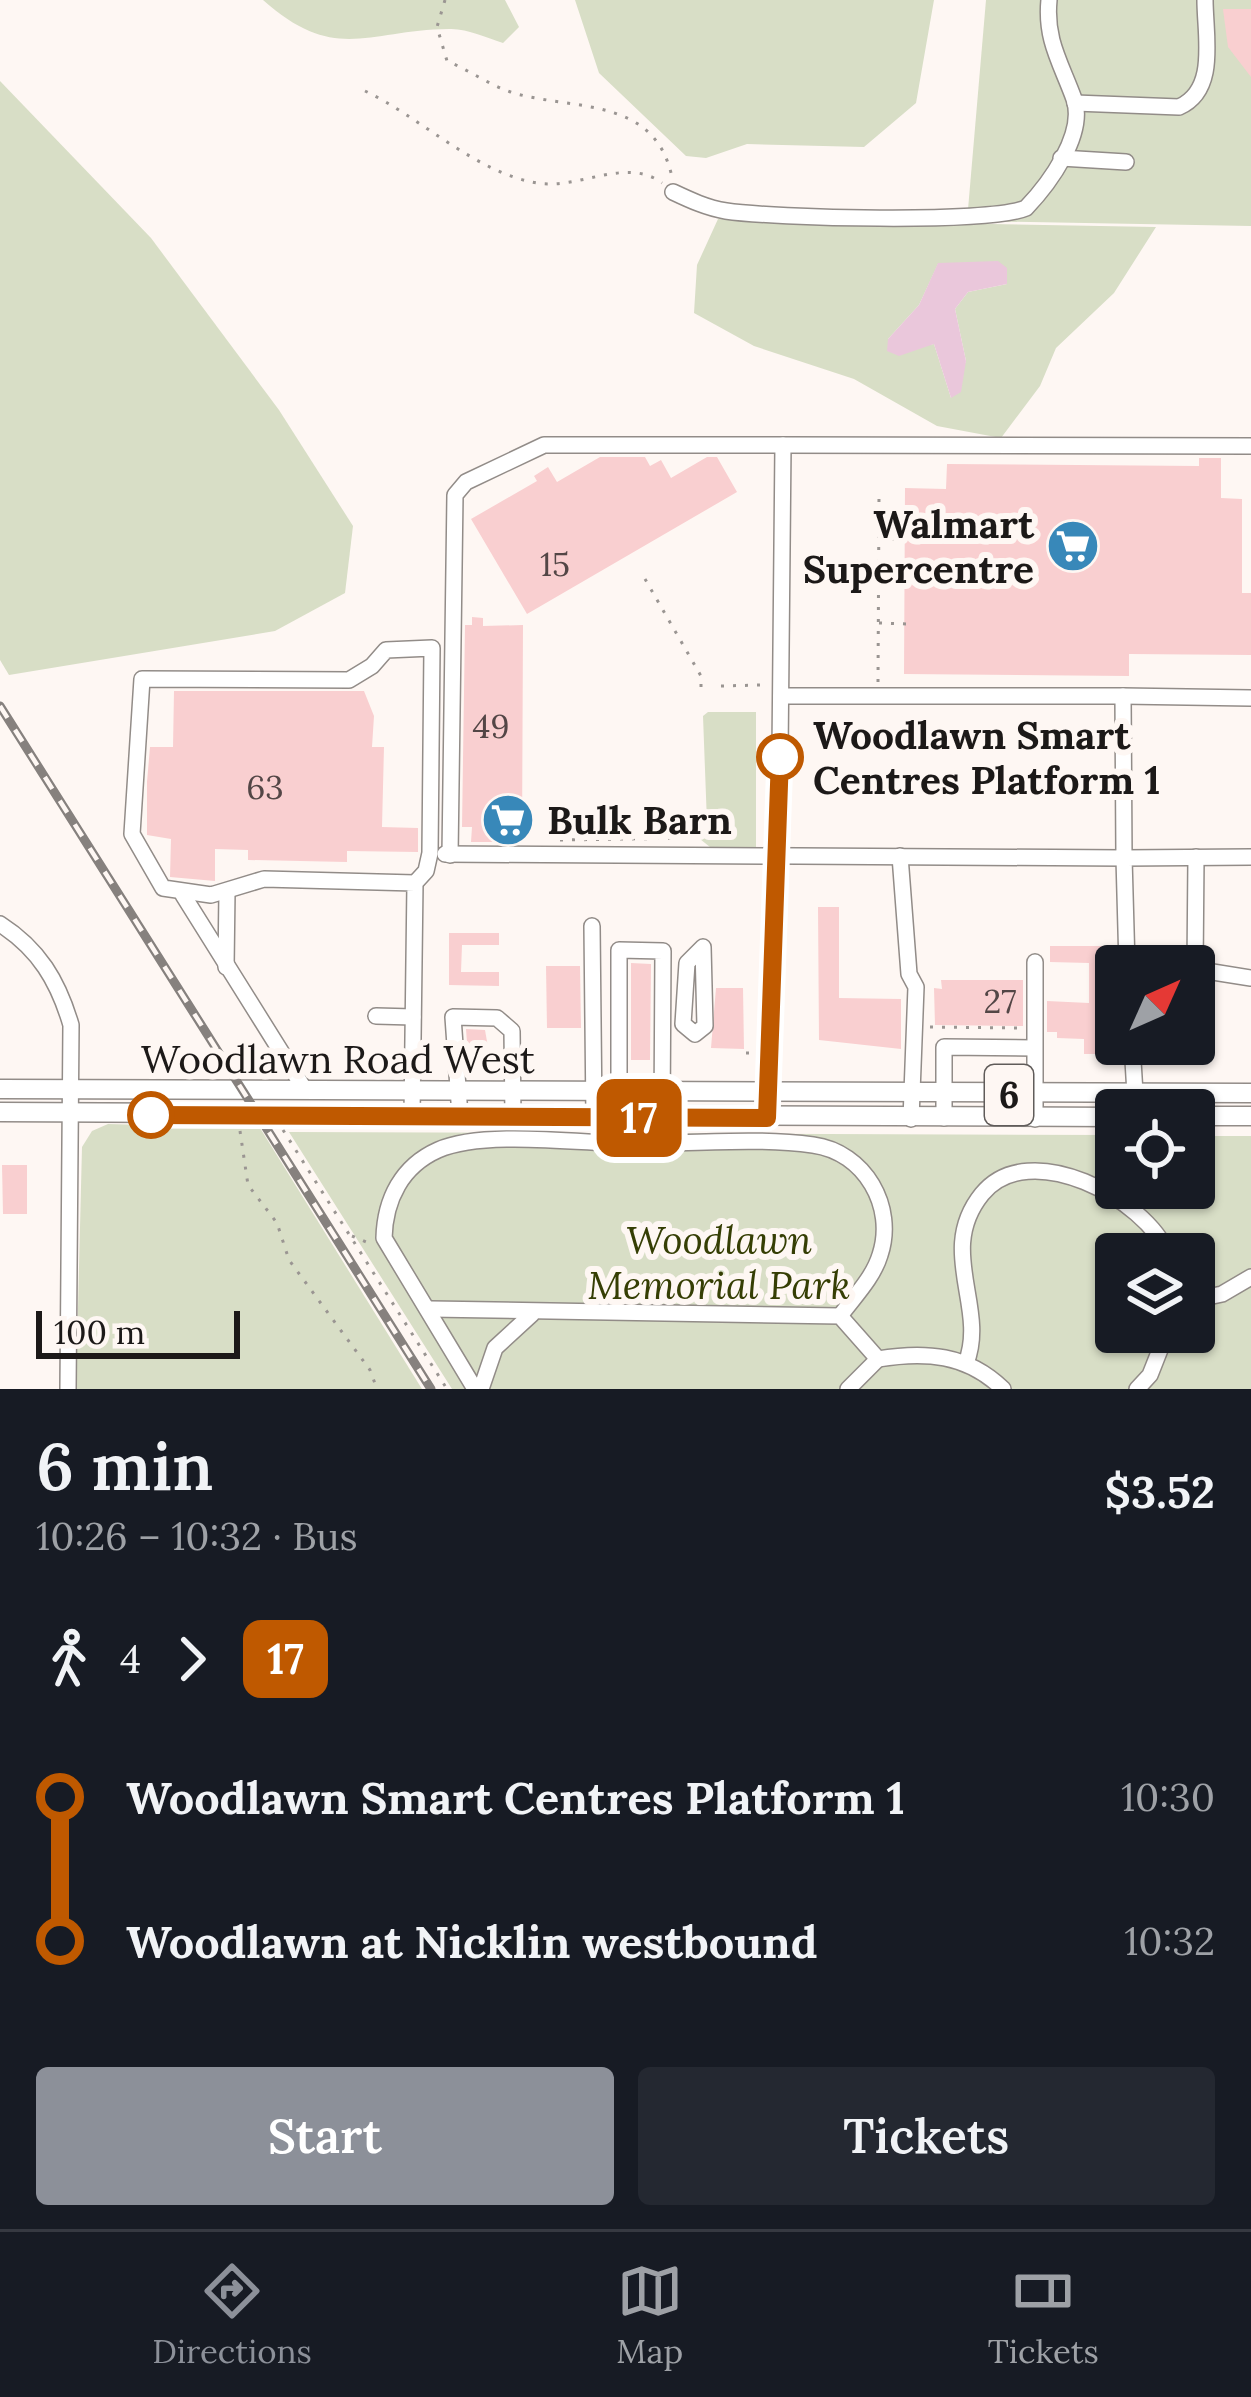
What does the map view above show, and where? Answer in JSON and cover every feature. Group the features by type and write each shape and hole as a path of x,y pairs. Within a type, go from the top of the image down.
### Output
{"main road":[{"name":"Woodlawn Road West","path":"0,1089 1034,1095 1095,1099"},
{"name":"Woodlawn Road West","path":"1215,1096 1251,1093"},
{"name":"Woodlawn Road West","path":"0,1112 1095,1118"},
{"path":"1215,1116 1251,1116"}],"street":[{"path":"673,192 723,210 764,214 1012,214 1036,197 1061,158 1076,103 1052,50 1048,0"},
{"path":"1076,103 1179,107 1192,100 1205,78 1205,0"},
{"path":"1061,158 1126,162"},
{"path":"450,855 454,495 466,482 544,445 1251,446"},
{"path":"767,1118 778,856 783,445"},
{"path":"412,1116 415,883 426,871 430,853 431,648 386,650 372,666 349,680 142,679 132,833 135,847 163,888 183,895 227,891 265,879 415,883"},
{"path":"781,696 1251,698"},
{"path":"1123,696 1126,945"},
{"path":"430,853 1251,857"},
{"path":"900,856 909,974 916,987 911,1118"},
{"path":"1195,945 1196,857"},
{"path":"226,970 227,891"},
{"path":"183,895 305,1090"},
{"path":"0,924 24,940 58,984 70,1025 68,1389"},
{"path":"592,926 594,1117"},
{"path":"703,947 705,1026 695,1034 683,1024 686,970 693,954 703,947"},
{"path":"619,1118 619,950 663,951 662,1118"},
{"path":"1035,962 1035,1119"},
{"path":"1215,972 1251,978"},
{"path":"376,1016 413,1017"},
{"path":"460,1116 453,1016 497,1018 512,1031 513,1117"},
{"path":"944,1118 944,1047 1034,1048"},
{"path":"478,1389 387,1251 386,1213 404,1174 450,1145 814,1145 864,1172 875,1188 885,1222 873,1272 840,1316"},
{"path":"966,1363 976,1334 960,1275 961,1256 975,1205 996,1182 1039,1173 1102,1190 1139,1211 1154,1233"},
{"path":"1215,1296 1251,1277"},
{"path":"430,1310 840,1316 878,1360"},
{"path":"478,1389 495,1348 532,1313"},
{"path":"848,1389 878,1360 919,1353 966,1363 1003,1389"},
{"path":"1137,1389 1150,1375 1159,1353"}],"path":[{"path":"445,0 437,27 447,61 512,92 618,110 634,118 668,156 673,192"},
{"path":"365,91 517,178 566,184 646,172 673,192"},
{"path":"878,682 879,494"},
{"path":"879,539 906,539"},
{"path":"645,579 701,676 701,695"},
{"path":"878,623 907,624"},
{"path":"721,686 760,685"},
{"path":"559,841 690,838"},
{"path":"928,1027 1028,1028"},
{"path":"279,1124 447,1389"},
{"path":"239,1129 248,1186 277,1223 289,1260 370,1370 377,1389"},
{"path":"350,1236 387,1251"}],"green space":[{"path":"263,0 505,0 519,27 503,43 456,29 332,38 288,20"},
{"path":"575,0 934,0 916,103 864,147 747,144 706,158 686,156 599,73"},
{"path":"986,0 1251,0 1251,226 967,221"},
{"path":"0,81 151,238 279,410 353,526 345,593 275,631 9,675 0,660"},
{"path":"718,219 1156,227 1114,293 1056,348 1040,386 1001,438 937,426 854,379 754,346 694,313 697,265","holes":["938,264 1007,284 968,292 955,309 966,361 951,398 934,344 911,348 888,339 919,305"]},
{"path":"708,712 756,712 756,847 710,847 700,839 707,823 703,716"},
{"path":"108,1124 260,1128 422,1389 76,1389 82,1147 92,1131"},
{"name":"Woodlawn Memorial Park","path":"289,1132 1095,1135 1095,1209 1215,1209 1215,1136 1251,1136 1251,1389 452,1389"}],"shaded area":[{"path":"998,261 1007,268 1007,284 968,292 955,309 966,361 961,392 951,398 934,344 899,356 887,351 888,339 919,305 938,263"}],"building":[{"path":"1223,9 1251,9 1251,77 1228,47"},
{"path":"600,457 645,457 650,466 661,460 671,478 707,457 717,457 737,492 527,614 471,519 537,481 534,476 548,467 557,482"},
{"name":"Walmart Supercentre","path":"1199,458 1221,458 1221,498 1242,499 1242,593 1251,593 1251,655 1129,654 1129,676 904,674 905,488 946,489 947,464 1199,466"},
{"path":"472,617 483,618 483,626 523,625 522,842 471,842 472,827 462,827 465,625 472,625"},
{"path":"174,691 364,691 374,716 372,747 384,747 382,827 418,828 418,852 347,851 347,862 248,860 248,850 215,849 215,881 170,877 171,839 147,835 147,782 150,747 173,747"},
{"path":"818,907 839,907 839,998 901,999 901,1049 819,1040"},
{"path":"449,933 499,933 499,945 462,945 461,972 499,972 499,986 449,985"},
{"path":"1050,946 1095,946 1095,1054 1084,1054 1084,1039 1057,1038 1057,1032 1047,1032 1047,1001 1089,1003 1089,963 1050,962"},
{"path":"631,963 651,964 650,1060 631,1060"},
{"path":"546,966 580,966 581,1028 547,1028"},
{"path":"941,980 1023,980 1023,1026 935,1025 934,988 942,989"},
{"path":"716,988 743,988 744,1049 711,1048"},
{"path":"466,1029 485,1030 492,1070 469,1070"},
{"path":"2,1165 27,1165 27,1214 3,1214"}],"railway":[{"path":"0,706 431,1389"}],"bus line":[{"name":"17","path":"151,1115 767,1118 780,757"}],"place":[{"name":"Walmart Supercentre","path":"1073,546"},
{"name":"Woodlawn Smart Centres Platform 1","path":"780,757"},
{"name":"Bulk Barn","path":"508,820"}]}
